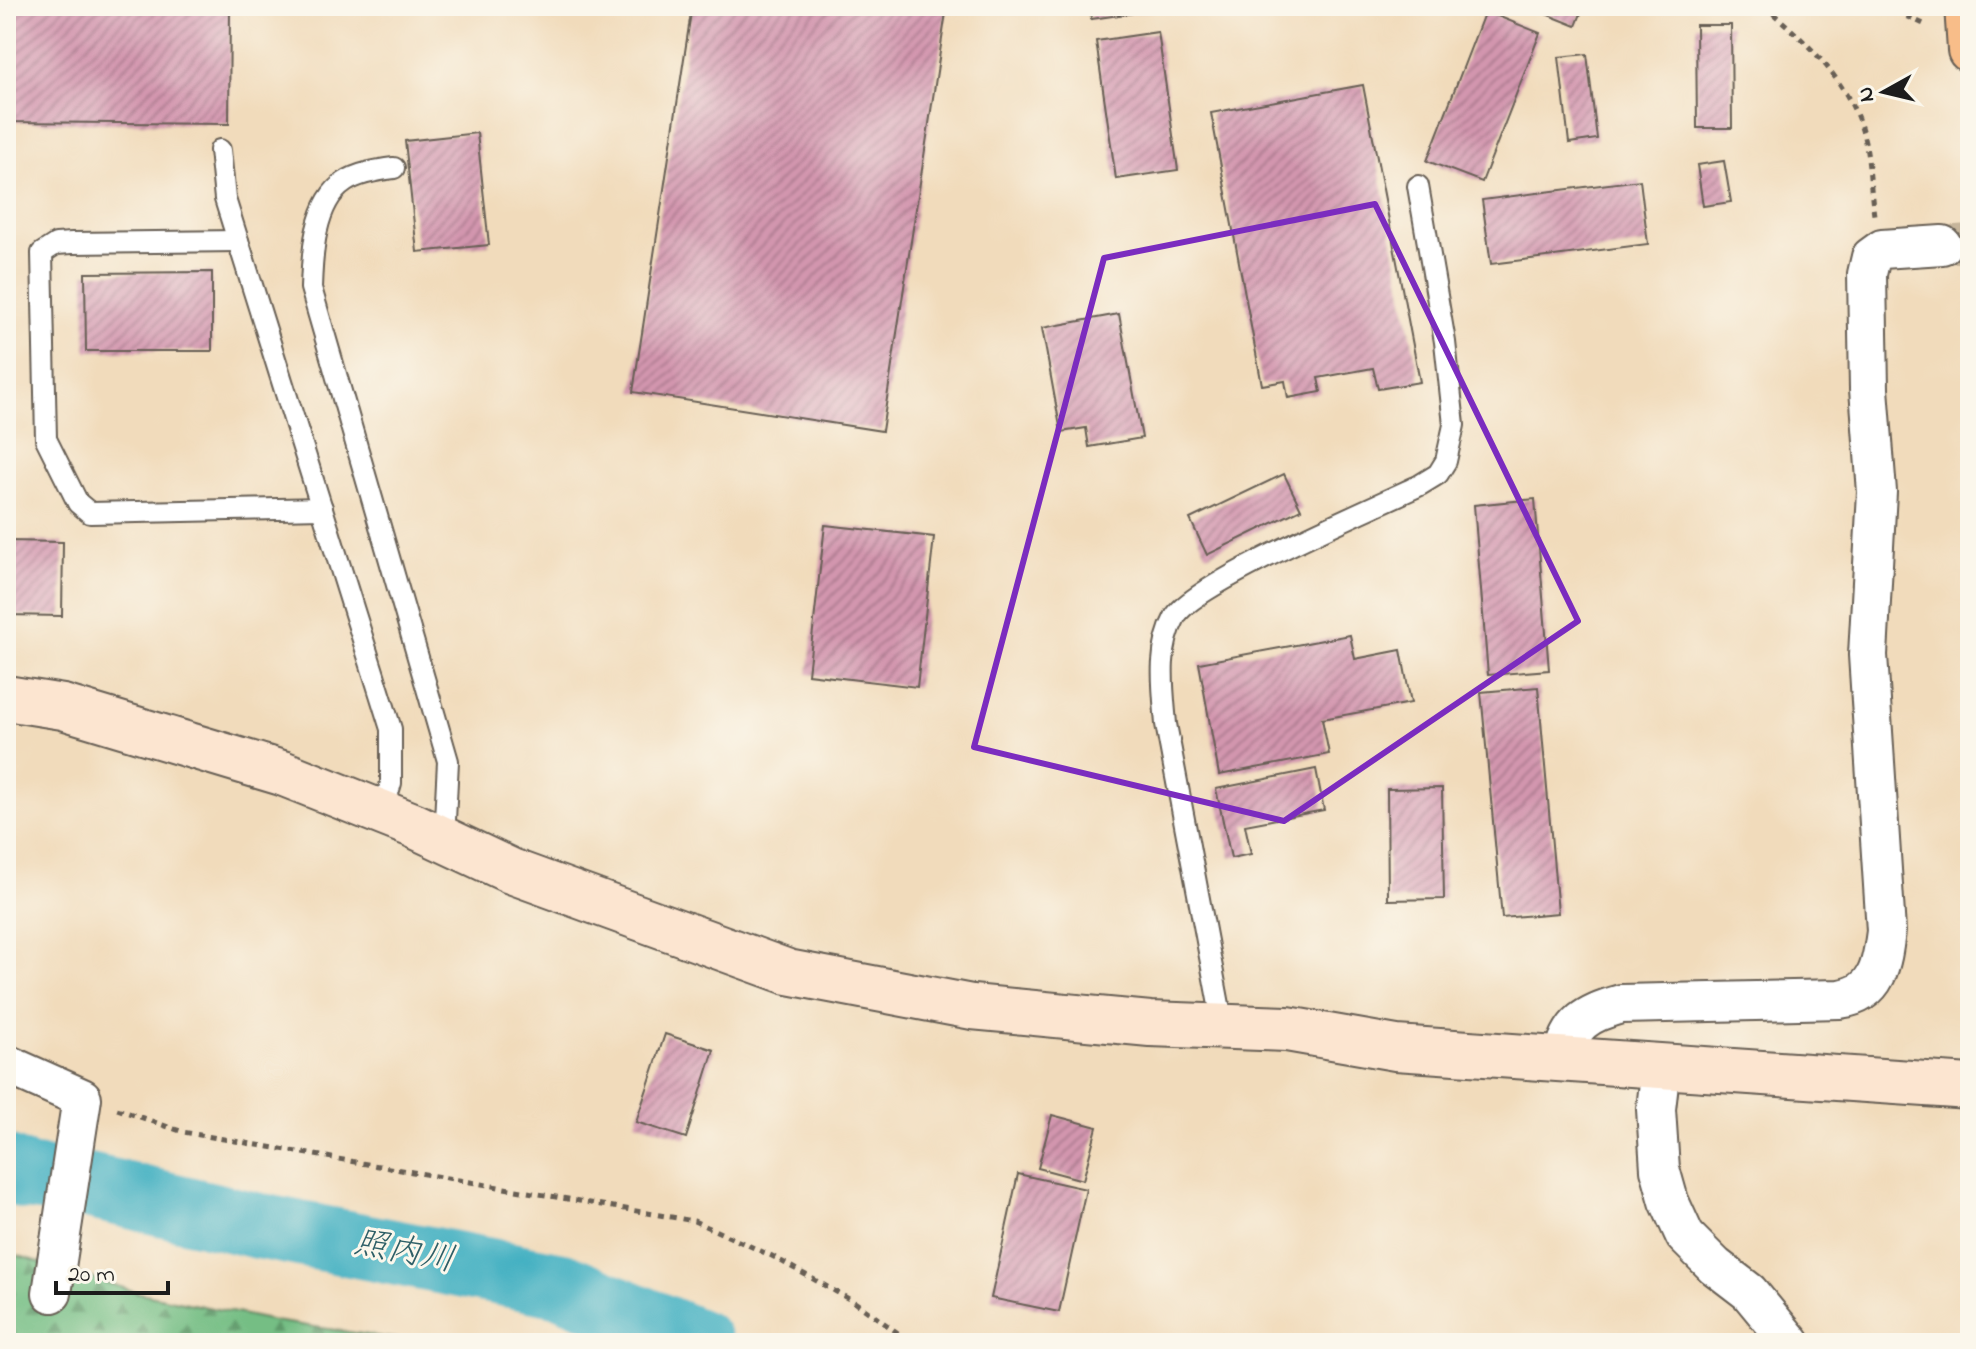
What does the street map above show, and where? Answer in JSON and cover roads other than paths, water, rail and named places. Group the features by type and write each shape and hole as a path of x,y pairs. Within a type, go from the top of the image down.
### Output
{"highway":[{"path":"1967,6 1970,50"}],"street":[{"path":"1563,1059 1571,1035 1582,1020 1594,1011 1621,1004 1840,999 1854,997 1874,979 1883,959 1886,931 1868,655 1877,492 1869,389 1867,274 1871,257 1882,249 1942,245"},
{"path":"6,698 63,707 282,773 382,813 511,871 788,972 972,1007 1150,1024 1287,1029 1396,1048 1970,1087"},
{"path":"6,1064 80,1109 52,1293"},
{"path":"1661,1066 1656,1109 1660,1169 1669,1201 1685,1236 1715,1266 1749,1292 1791,1343"}],"lane":[{"path":"220,150 225,199 391,729 391,783 382,813"},
{"path":"394,168 373,171 345,182 329,198 313,243 311,288 448,761 444,840"},
{"path":"1223,1026 1166,724 1162,683 1164,643 1176,613 1213,584 1438,474 1451,447 1454,425 1445,342 1418,186"},
{"path":"238,241 72,243 56,244 42,253 46,439 78,503 90,513 322,508"}],"waterway":[{"name":"照内川","path":"6,1168 27,1177 88,1186 259,1226 562,1285 700,1343"}],"tunnel":[{"path":"1942,245 1970,243"}]}
